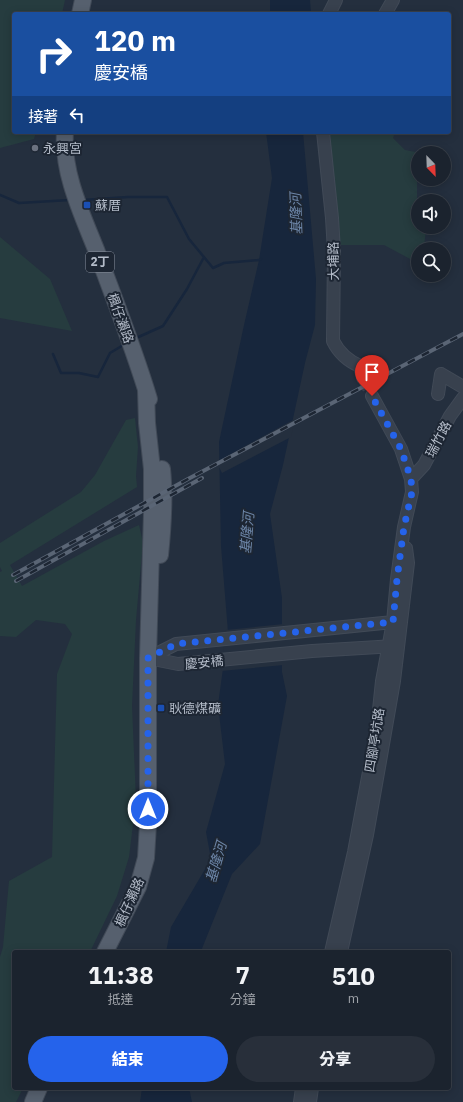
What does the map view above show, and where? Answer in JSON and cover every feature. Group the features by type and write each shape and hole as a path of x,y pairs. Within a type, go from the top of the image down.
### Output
{"main road":[{"path":"80,12 83,0"},
{"name":"楓仔瀨路","path":"65,134 65,155 72,186 115,300 146,390 147,423 152,469 148,658 148,824 146,858 138,887 107,950"},
{"path":"33,1102 38,1090"}],"street":[{"path":"330,12 336,0"},
{"path":"386,12 393,0"},
{"name":"大埔路","path":"324,134 334,251 333,341 344,356 360,366 363,378"},
{"path":"438,394 441,374 463,387"},
{"path":"372,396 401,449 411,479"},
{"name":"瑞竹路","path":"411,479 424,465 450,416 463,398"},
{"name":"四腳亭坑路","path":"341,950 367,835 384,742 397,622 397,579 404,527 412,492 411,479"},
{"name":"慶安橋","path":"148,658 176,644 397,622"},
{"name":"慶安橋","path":"148,658 178,664 312,651 394,646"},
{"name":"四腳亭坑路","path":"331,950 356,844 377,729 382,681 394,646"},
{"path":"300,1102 302,1090"},
{"path":"310,1102 312,1090"}],"green space":[{"path":"0,0 65,0 62,12 12,12 12,134 35,134 34,139 0,148"},
{"path":"330,134 394,134 393,138 405,150 411,151 411,186 417,186 417,194 411,194 411,234 425,234 425,242 411,242 411,259 384,245 339,245"},
{"path":"0,237 50,279 72,331 0,318"},
{"path":"135,418 138,447 136,476 137,487 10,565 22,586 104,541 139,525 143,542 136,620 132,706 136,800 129,857 117,896 91,950 12,950 12,1090 22,1090 16,1102 0,1102 0,957 3,947 9,881 52,857 57,674 72,634 65,624 36,620 16,637 0,636 0,572 2,571 0,567 0,543 81,492 95,475 126,420"}],"water":[{"path":"270,0 310,0 311,12 270,12"},
{"name":"基隆河","path":"266,134 303,134 316,279 315,325 305,363 283,465 270,514 282,598 282,672 287,696 260,844 232,874 202,950 166,950 171,927 211,859 206,832 225,764 218,705 228,632 221,546 219,442 259,260 272,178"},
{"path":"142,1090 189,1090 192,1102 140,1102"}],"pier":[{"path":"295,419 291,437 222,473 218,465 218,461"},
{"path":"284,624 284,665 221,671 226,630"}],"waterway":[{"path":"0,195 19,203 70,200"},
{"path":"83,200 128,197 167,197 189,239 213,268 224,263 261,259"},
{"path":"134,339 163,326 187,289 204,257"},
{"path":"53,354 61,373 79,373 98,377 110,353 125,344"}],"tunnel":[{"path":"363,378 372,396"}],"railway":[{"path":"13,575 188,479 463,334"},
{"path":"16,581 202,478"}],"place":[{"name":"永興宮","path":"35,148"},
{"name":"蘇厝","path":"87,205"},
{"name":"耿德煤礦","path":"161,708"}],"route":[{"path":"148,809 148,658 176,644 393,622 404,527 412,492 411,479 401,449 372,396"}]}
